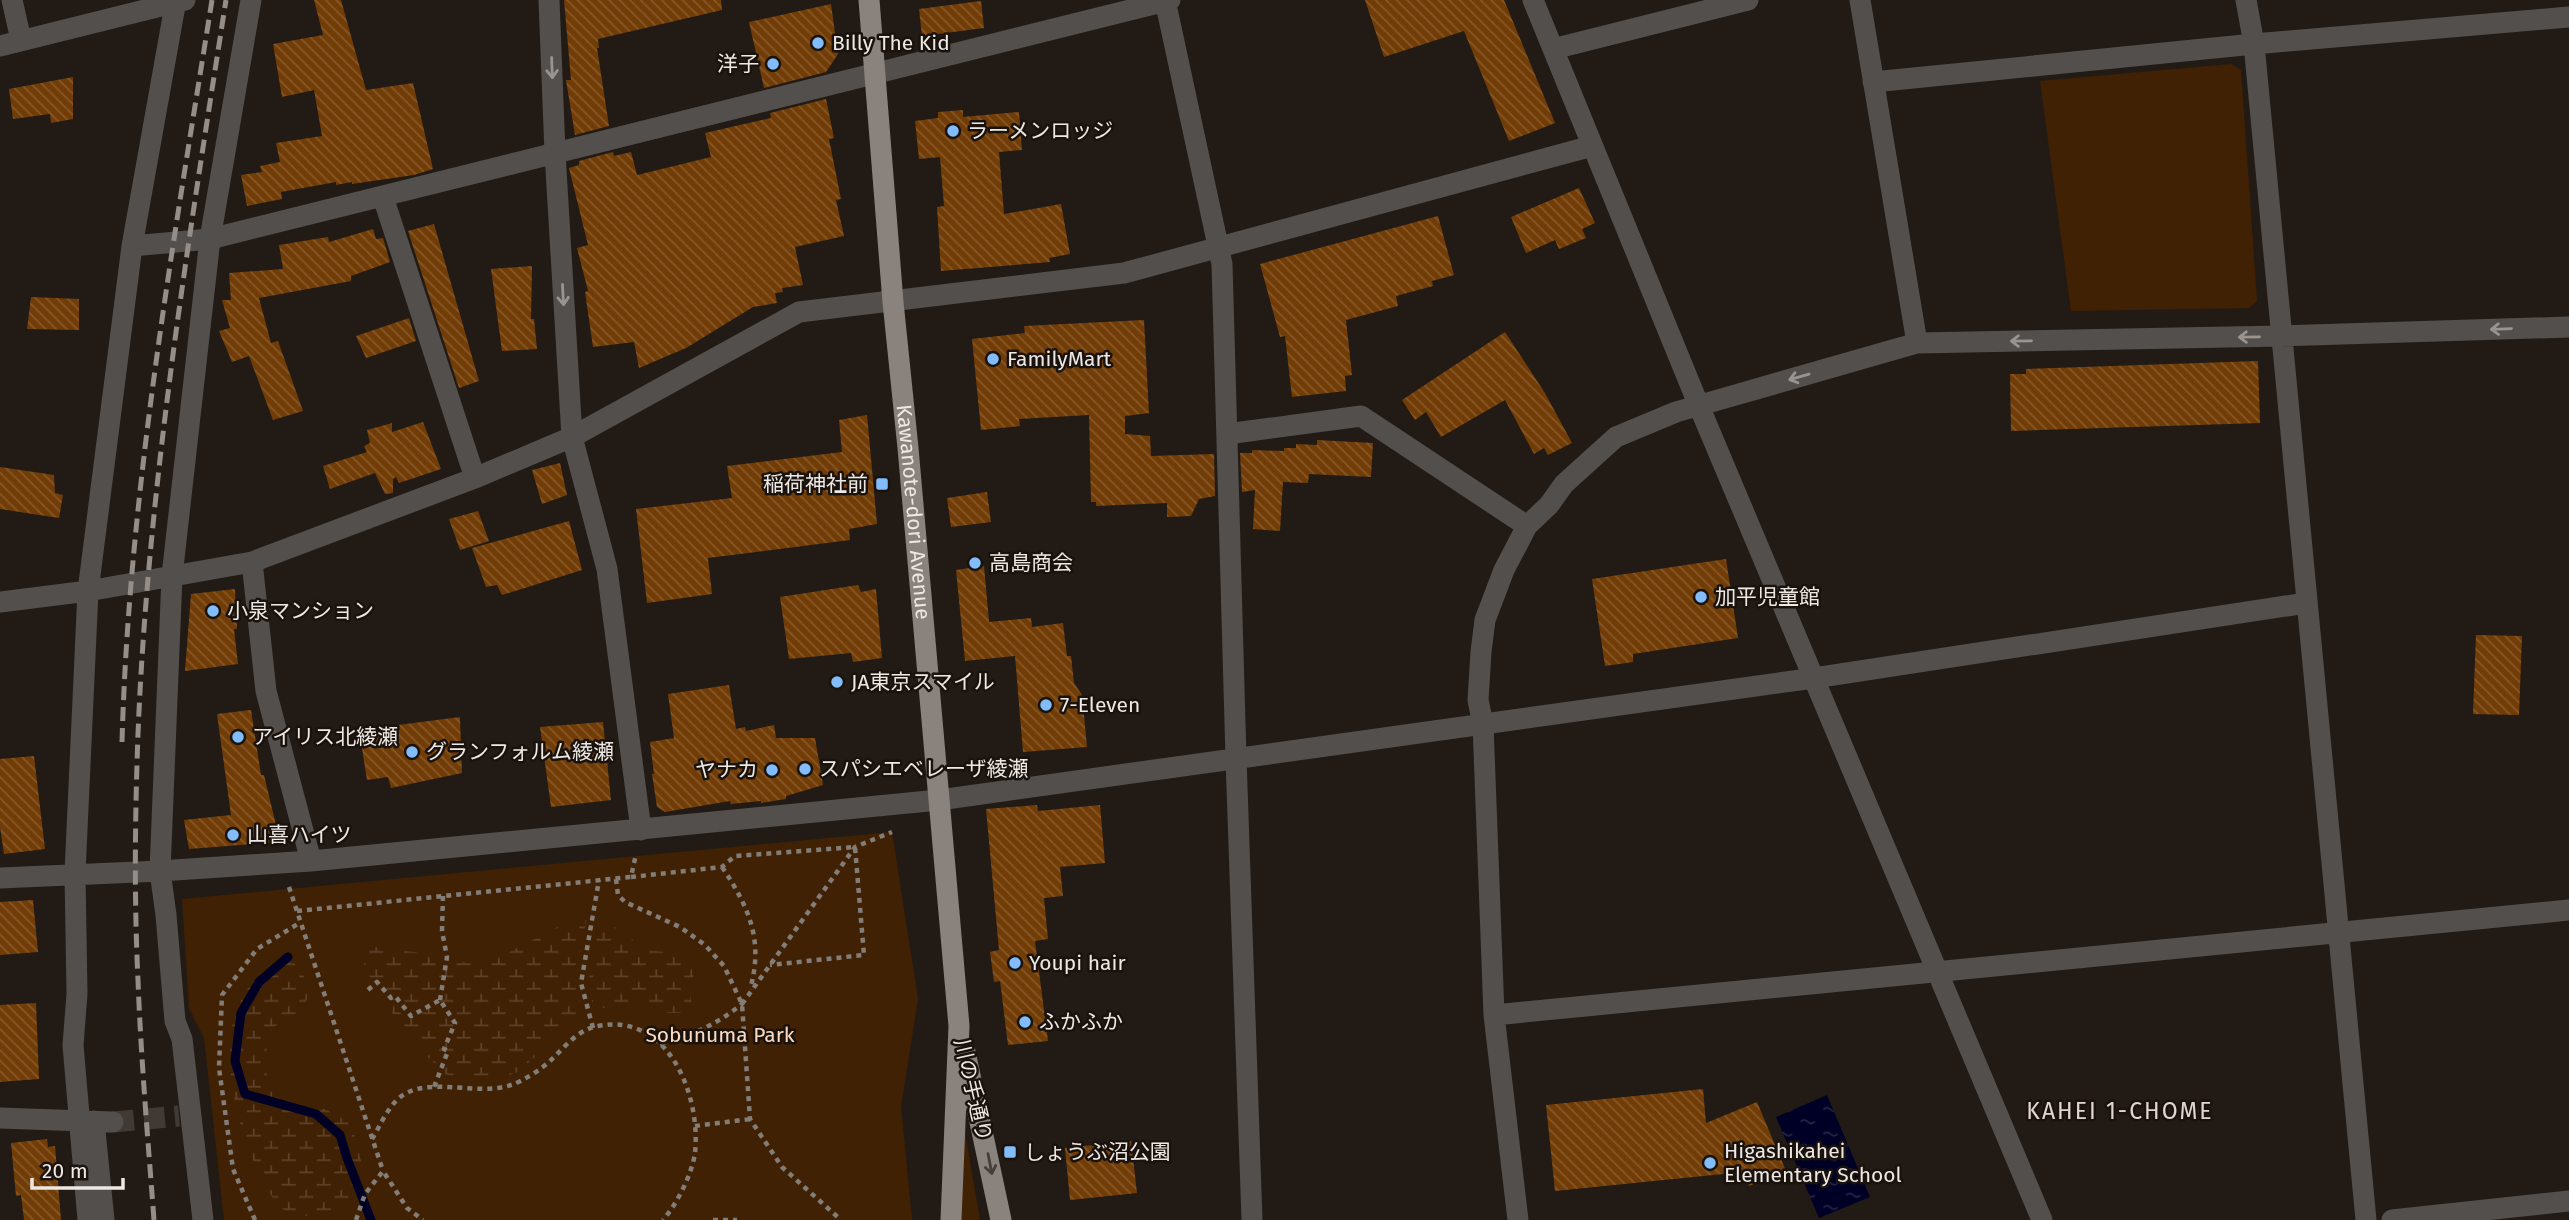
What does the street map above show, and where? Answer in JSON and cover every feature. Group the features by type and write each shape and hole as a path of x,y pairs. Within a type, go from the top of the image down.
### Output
{"main road":[{"name":"Kawanote-dori Avenue","path":"869,0 893,302 959,1026"},
{"name":"川の手通り","path":"951,1220 959,1026"},
{"name":"川の手通り","path":"959,1026 1001,1220"}],"street":[{"path":"12,0 21,40"},
{"path":"203,1220 185,1115 182,1039 175,1021 160,871 172,576 210,239 251,0"},
{"path":"550,0 555,153 572,437 607,569 641,830"},
{"path":"1533,0 1699,406 2042,1220"},
{"path":"1553,48 1748,0"},
{"path":"1860,0 1917,343"},
{"path":"2246,0 2254,44 2305,603 2366,1220"},
{"path":"0,46 178,1 132,246 89,591 75,873 77,995 74,1045 95,1121 104,1220"},
{"path":"132,246 210,239 1167,1 1222,264 1252,1220"},
{"path":"1873,82 2254,44 2569,17"},
{"path":"0,602 89,591 253,562 474,478 572,437 799,312 1124,273 1592,146"},
{"path":"383,197 474,478"},
{"path":"1518,1220 1494,1015 1483,724 1478,700 1480,652 1485,620 1504,570 1527,526 1549,505 1564,484 1616,437 1676,412 1917,343 2569,327"},
{"path":"1227,434 1361,416 1527,526"},
{"path":"253,562 266,691 311,861"},
{"path":"0,878 311,861 939,800 1814,678 2305,603"},
{"path":"1494,1015 2569,910"},
{"path":"0,1118 95,1121"},
{"path":"88,1220 95,1121"},
{"path":"2392,1220 2569,1201"}],"path":[{"path":"297,911 723,867 735,856 855,847 899,829"},
{"path":"631,877 641,830"},
{"path":"660,1044 688,1037 742,1004 855,847"},
{"path":"770,965 864,955 855,847"},
{"path":"280,863 383,1171 407,1208 423,1220"},
{"path":"723,867 743,898 755,936 756,965 751,988 742,1004"},
{"path":"616,879 618,895 625,902 680,926 705,945 724,966 742,1004 750,1119 782,1167 841,1220"},
{"path":"593,1028 581,983 599,880"},
{"path":"434,1087 448,1051 444,1049 455,1023 440,1000 447,957 442,931 443,895"},
{"path":"255,1220 233,1169 220,1081 222,995 257,949 301,922"},
{"path":"368,990 377,982 391,998 395,996 411,1016 440,1000"},
{"path":"372,1139 398,1099 417,1087 480,1090 511,1085 550,1061 569,1041 593,1028 629,1027 652,1036 673,1058 688,1088 695,1126 694,1156 687,1177 663,1220"},
{"path":"695,1126 750,1119"},
{"path":"356,1220 365,1194 383,1171"},
{"path":"713,1220 737,1220"}],"green space":[{"path":"2231,64 2241,70 2257,301 2249,308 2071,311 2040,81"},
{"name":"Sobunuma Park","path":"892,832 918,999 901,1106 912,1220 224,1220 204,1038 189,1008 182,899"},
{"path":"599,916 637,943 655,951 677,953 700,964 688,986 694,1013 658,1013 634,1004 594,1009 588,985"},
{"path":"587,918 574,979 583,1014 547,1039 534,1058 518,1072 496,1079 468,1080 445,1074 405,1034 366,970 357,945 414,952 467,963 496,959 560,926"},
{"path":"279,954 293,962 303,973 309,994 303,1009 272,1028 267,1043 266,1072 273,1090 293,1103 325,1109 351,1123 365,1175 343,1207 321,1215 295,1214 276,1203 248,1148 234,1099 230,1048 232,1025 247,990"},
{"path":"965,1132 980,1220 959,1220"}],"water":[{"path":"1827,1095 1870,1197 1819,1218 1776,1117"}],"building":[{"path":"314,0 341,0 366,90 413,83 433,169 414,175 352,184 336,185 336,182 281,192 282,199 247,206 241,175 262,172 260,166 280,162 276,143 322,136 314,90 282,97 273,44 323,35"},
{"path":"564,0 721,0 722,10 598,39 597,48 609,126 575,135 566,80 571,80"},
{"path":"1365,0 1504,0 1555,123 1509,141 1464,31 1384,57"},
{"path":"981,1 984,28 922,36 919,9"},
{"path":"831,4 838,54 826,72 764,88 749,22"},
{"path":"73,77 73,119 51,123 50,114 13,119 9,89"},
{"path":"826,99 834,138 829,139 841,199 836,200 844,236 795,247 803,285 782,288 783,292 775,293 777,303 753,307 686,348 639,368 634,342 593,347 585,292 588,291 577,248 588,245 569,168 579,165 579,161 613,152 614,156 631,152 637,175 711,157 705,133 771,118 770,113"},
{"path":"963,110 963,117 1019,112 1022,150 999,152 1004,214 1061,204 1070,254 1049,258 1050,262 941,271 937,207 944,206 940,157 919,159 915,121 938,118 938,112"},
{"path":"1579,188 1595,223 1582,229 1586,238 1559,249 1555,240 1526,253 1511,217"},
{"path":"1438,216 1454,275 1432,281 1433,286 1396,296 1398,306 1346,320 1352,375 1345,376 1346,391 1292,397 1285,336 1280,337 1260,264"},
{"path":"434,224 479,381 459,388 408,231"},
{"path":"373,229 376,239 383,238 390,262 351,276 351,281 259,298 271,343 278,341 303,411 273,420 249,356 232,362 219,331 230,328 222,300 231,300 229,273 283,269 279,245 328,237 329,242"},
{"path":"532,266 531,319 534,319 537,349 502,351 491,269"},
{"path":"31,297 79,299 79,330 27,329"},
{"path":"409,318 416,341 366,358 356,336"},
{"path":"1144,320 1149,413 1125,416 1125,434 1150,436 1151,456 1214,454 1215,496 1199,499 1191,516 1167,517 1167,503 1096,506 1096,502 1091,502 1089,415 1019,419 1020,426 981,430 972,339 1025,333 1024,326"},
{"path":"1505,332 1545,393 1572,443 1548,455 1544,448 1534,454 1505,400 1441,437 1426,412 1415,420 1402,400"},
{"path":"2258,361 2260,423 2011,431 2010,374 2026,374 2026,369"},
{"path":"867,415 877,524 849,529 850,540 708,558 712,594 647,603 636,509 732,498 727,466 842,452 839,420"},
{"path":"423,422 441,469 399,483 396,477 393,479 393,493 385,494 375,473 330,489 323,466 367,452 364,446 370,443 367,430 392,423 392,432"},
{"path":"1317,440 1373,443 1371,477 1309,474 1308,483 1283,482 1280,531 1253,529 1255,490 1242,492 1240,453 1252,453 1252,450 1284,451 1284,448 1296,448 1296,444 1317,445"},
{"path":"560,463 567,495 542,504 532,470"},
{"path":"0,467 54,475 55,493 63,495 59,518 0,509"},
{"path":"987,492 991,522 951,527 947,498"},
{"path":"478,511 489,541 460,550 449,519"},
{"path":"569,521 582,570 502,595 497,585 486,587 472,548"},
{"path":"1726,559 1738,638 1633,654 1633,662 1605,666 1592,579"},
{"path":"984,566 989,622 1031,618 1032,627 1063,623 1074,683 1082,695 1087,747 1023,752 1015,656 965,661 956,570"},
{"path":"858,585 861,592 876,589 882,658 853,662 851,653 789,659 780,597"},
{"path":"235,589 237,629 234,629 238,664 185,671 191,594"},
{"path":"2476,635 2522,636 2519,715 2473,714"},
{"path":"729,685 736,729 745,727 746,731 774,725 776,738 815,738 823,785 786,796 786,799 761,803 731,804 730,801 665,812 657,807 650,742 674,738 668,694"},
{"path":"251,710 261,775 264,775 280,842 189,849 184,820 231,815 217,714"},
{"name":"グランフォルム綾瀬","path":"460,717 462,773 391,788 388,777 367,780 359,730"},
{"path":"603,722 611,800 551,807 540,727"},
{"path":"34,756 45,849 4,854 0,827 0,759"},
{"path":"1037,805 1038,811 1100,805 1105,863 1060,867 1063,896 1044,898 1048,939 1035,941 1048,1041 1008,1045 1000,981 994,982 990,952 999,950 986,809"},
{"path":"33,900 38,952 0,955 0,902"},
{"path":"36,1003 39,1079 0,1082 0,1005"},
{"path":"1703,1089 1706,1123 1757,1102 1786,1171 1749,1186 1743,1172 1555,1191 1546,1105"},
{"path":"47,1139 48,1147 55,1146 61,1220 24,1220 21,1195 16,1196 11,1143"},
{"path":"1131,1141 1137,1193 1070,1200 1065,1148"}],"waterway":[{"path":"288,957 259,982 241,1013 235,1061 245,1094 316,1114 340,1135 371,1220"}],"tunnel":[{"path":"113,1122 179,1116"}],"railway":[{"path":"122,742 126,649 143,463 168,277 212,0"},
{"path":"154,1220 141,1040 136,919 136,795 143,642 160,458 226,0"}],"place":[{"name":"Billy The Kid","path":"818,43"},
{"name":"洋子","path":"773,64"},
{"name":"ラーメンロッジ","path":"953,131"},
{"name":"FamilyMart","path":"993,359"},
{"name":"稲荷神社前","path":"882,484"},
{"name":"高島商会","path":"975,563"},
{"name":"加平児童館","path":"1701,597"},
{"name":"小泉マンション","path":"213,611"},
{"name":"JA東京スマイル","path":"837,682"},
{"name":"7-Eleven","path":"1046,705"},
{"name":"アイリス北綾瀬","path":"238,737"},
{"name":"グランフォルム綾瀬","path":"412,752"},
{"name":"スパシエベレーザ綾瀬","path":"805,769"},
{"name":"ヤナカ","path":"772,770"},
{"name":"山喜ハイツ","path":"233,835"},
{"name":"Youpi hair","path":"1015,963"},
{"name":"ふかふか","path":"1025,1022"},
{"name":"しょうぶ沼公園","path":"1010,1152"},
{"name":"Higashikahei Elementary School","path":"1710,1163"}],"district":[{"name":"KAHEI 1-CHOME","path":"2120,1111"}]}
